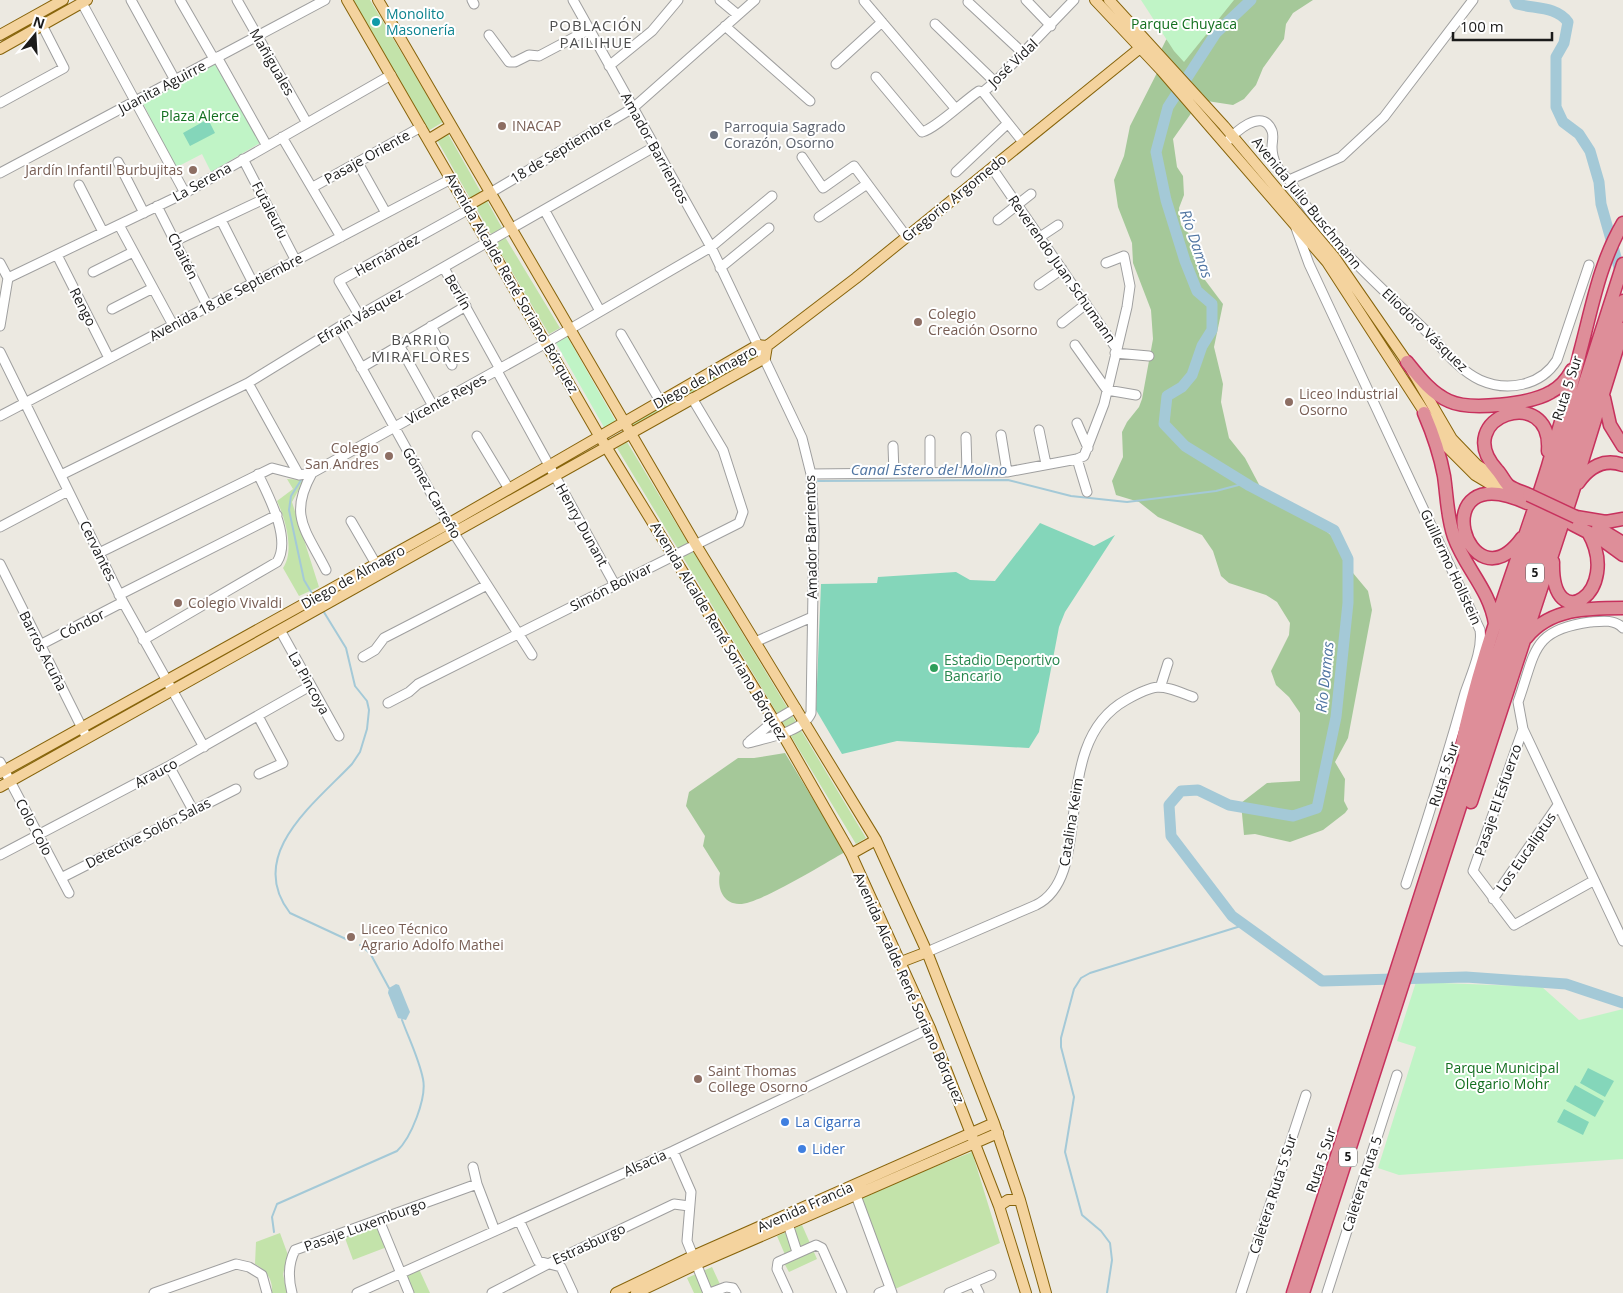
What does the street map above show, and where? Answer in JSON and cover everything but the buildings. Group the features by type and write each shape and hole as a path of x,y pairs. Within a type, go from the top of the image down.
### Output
{"highway":[{"path":"1449,808 1469,706 1548,466 1605,260 1623,223"},
{"name":"Ruta 5 Sur","path":"1303,1293 1409,952 1449,808 1623,264"},
{"name":"Ruta 5 Sur","path":"1409,952 1449,845 1623,301"},
{"path":"1449,845 1474,796 1572,494 1623,329"},
{"path":"1407,362 1436,394 1455,404 1478,407 1538,398 1553,391 1568,377 1581,352"},
{"path":"1604,390 1607,419 1623,446"},
{"path":"1527,529 1513,548 1500,556 1489,556 1479,553 1470,546 1464,537 1463,517 1474,500 1492,493 1511,491 1488,459 1484,444 1491,425 1503,415 1514,412 1525,413 1540,421 1546,430 1549,440 1548,466"},
{"path":"1424,413 1441,464 1449,518 1454,537 1462,556 1486,593 1495,627"},
{"path":"1572,494 1579,482 1593,467 1606,462 1623,465"},
{"name":"Avenida Julio Buschmann","path":"1511,491 1574,521"},
{"path":"1574,521 1606,522 1623,519"},
{"path":"1574,521 1623,554"},
{"path":"1574,521 1623,543"},
{"path":"1588,532 1601,546 1610,567"},
{"path":"1554,549 1554,578 1559,591 1566,598 1586,602 1596,599 1606,588"},
{"path":"1523,642 1539,625 1559,614 1623,608"},
{"name":"Ruta 5 Sur","path":"1293,1293 1387,1020"}],"main road":[{"path":"0,35 63,0"},
{"name":"Avenida Alcalde René Soriano Bórquez","path":"347,0 600,436 774,721 851,854 930,1028 974,1138 999,1206 1026,1293"},
{"name":"Avenida Alcalde René Soriano Bórquez","path":"378,0 696,545 876,840 927,952 996,1128 1020,1200 1046,1293"},
{"name":"Avenida Julio Buschmann","path":"1095,0 1111,4 1154,48 1164,66"},
{"path":"0,49 84,1"},
{"name":"Avenida Julio Buschmann","path":"1111,4 1140,48 1164,66 1335,258 1407,362 1452,439 1477,465 1511,491"},
{"path":"1142,35 1140,48 1154,48"},
{"name":"Gregorio Argomedo","path":"762,346 906,236 1140,48"},
{"path":"428,140 451,126"},
{"name":"Avenida Julio Buschmann","path":"1229,140 1327,262 1443,442 1466,466 1496,489 1511,491"},
{"path":"468,208 490,193"},
{"name":"Diego de Almagro","path":"0,787 88,738 169,687 318,603 451,528 509,489 624,422 762,346 764,358 554,475 451,528 376,564 318,603 280,630 169,687 1,769"},
{"path":"685,387 692,398"},
{"path":"851,854 876,840"},
{"path":"901,962 927,952"},
{"name":"Avenida Francia","path":"616,1293 787,1221 996,1128"},
{"path":"999,1206 1008,1200 1020,1200"},
{"name":"Avenida Francia","path":"636,1293 695,1260"}],"street":[{"path":"131,0 175,80"},
{"path":"180,0 267,146"},
{"name":"Mañiguales","path":"237,0 307,123"},
{"name":"Juanita Aguirre","path":"0,172 325,0"},
{"name":"Amador Barrientos","path":"573,0 588,30 711,247 720,268 762,346"},
{"path":"609,66 652,31 678,0"},
{"path":"720,0 738,15"},
{"path":"633,108 755,0"},
{"path":"1026,0 1051,26"},
{"name":"José Vidal","path":"876,77 922,132 929,130 979,90 982,92 995,82 1074,0"},
{"path":"1289,180 1341,156 1384,117 1473,0"},
{"path":"84,1 185,193"},
{"path":"864,1 955,108"},
{"path":"968,2 1024,54"},
{"path":"836,64 882,22"},
{"path":"935,24 995,82"},
{"path":"0,103 64,68 42,25"},
{"path":"725,26 810,101"},
{"path":"489,35 504,58 509,62 515,62 529,55 539,56 588,30"},
{"name":"La Serena","path":"8,278 185,193 391,75"},
{"path":"982,92 1023,142"},
{"name":"18 de Septiembre","path":"490,193 633,108"},
{"name":"Eliodoro Vásquez","path":"1229,140 1248,123 1260,122 1268,126 1272,132 1272,152 1275,163 1289,180 1302,202 1327,232 1466,370 1492,384 1507,386 1526,384 1536,380 1550,370 1557,360 1589,265"},
{"name":"Gregorio Argomedo","path":"956,172 1007,124"},
{"name":"Pasaje Oriente","path":"313,187 421,127"},
{"path":"282,137 313,187 340,237"},
{"name":"Efraín Vásquez","path":"61,476 248,382 359,315 512,230 654,146"},
{"path":"802,157 823,188 854,166 906,236"},
{"name":"Futaleufu","path":"244,159 296,261"},
{"path":"118,162 144,213"},
{"path":"358,163 386,213"},
{"name":"Reverendo Juan Schumann","path":"992,168 1116,350 1108,390 1088,448 1084,456 1077,459"},
{"name":"Avenida 18 de Septiembre","path":"0,416 451,179"},
{"path":"819,217 867,184"},
{"path":"79,185 104,232"},
{"path":"998,220 1031,194"},
{"name":"Vicente Reyes","path":"307,474 499,370 711,247 772,196"},
{"path":"175,241 264,199"},
{"name":"Chaitén","path":"157,206 208,306"},
{"name":"Hernández","path":"359,315 339,281 468,208"},
{"path":"545,211 600,311"},
{"path":"221,220 253,283"},
{"name":"Guillermo Hollstein","path":"1294,222 1309,264 1480,630 1478,648 1455,730 1406,884"},
{"path":"119,225 173,325"},
{"path":"1040,237 1058,225"},
{"path":"720,268 768,228"},
{"path":"93,272 133,252"},
{"name":"Rengo","path":"57,255 109,358"},
{"path":"1106,262 1124,256 1130,286 1116,350 1149,356"},
{"path":"1309,264 1327,262"},
{"path":"0,263 8,278 0,326"},
{"name":"Berlín","path":"444,268 466,306 549,466"},
{"path":"1039,285 1062,269"},
{"path":"112,309 153,288"},
{"path":"1062,323 1086,304"},
{"path":"362,368 466,306"},
{"path":"431,326 452,365"},
{"name":"Gómez Carreño","path":"339,327 451,528 532,655"},
{"path":"622,334 660,402"},
{"path":"400,345 433,406"},
{"path":"1075,345 1108,390 1136,394"},
{"name":"Cervantes","path":"0,352 121,598 204,747"},
{"name":"Amador Barrientos","path":"764,358 802,438 811,474 814,529 811,713 804,722"},
{"path":"248,382 307,474 301,495 300,511 326,570"},
{"name":"Simón Bolívar","path":"388,703 409,692 418,684 673,555 736,526 741,520 743,512 723,450 692,398"},
{"path":"1077,423 1088,448"},
{"path":"1039,430 1046,464"},
{"path":"1001,435 1006,472"},
{"path":"477,436 509,489"},
{"path":"966,438 967,471"},
{"path":"930,440 930,472"},
{"path":"893,446 894,473"},
{"path":"811,474 1006,472 1077,459 1087,492"},
{"name":"Henry Dunant","path":"549,466 615,585"},
{"path":"99,553 272,468 307,474"},
{"path":"143,640 277,562 282,551 277,515 258,474"},
{"path":"0,527 68,491"},
{"name":"Cóndor","path":"40,645 121,598 277,515"},
{"path":"351,521 376,564"},
{"name":"Barros Acuña","path":"0,564 88,738"},
{"path":"363,657 376,650 384,638 487,584"},
{"name":"Amador Barrientos","path":"755,642 812,617"},
{"path":"1623,628 1617,623 1603,620 1569,625 1550,634 1538,647 1518,702 1518,710 1524,729 1593,881 1623,941"},
{"name":"La Pincoya","path":"280,630 339,736"},
{"path":"1168,663 1160,685 1194,697"},
{"name":"Catalina Keim","path":"927,952 1036,905 1049,897 1064,869 1077,779 1081,762 1095,727 1116,705 1142,691 1160,685"},
{"name":"Arauco","path":"0,855 204,747 310,686"},
{"path":"796,708 774,721 748,743 782,735 804,722"},
{"path":"258,716 283,763 259,774"},
{"name":"Pasaje El Esfuerzo","path":"1493,899 1473,872 1524,729"},
{"path":"169,766 193,810"},
{"name":"Colo Colo","path":"1,769 10,781 68,893"},
{"name":"Detective Solón Salas","path":"61,878 236,789"},
{"name":"Los Eucaliptus","path":"1493,899 1558,805"},
{"path":"1493,899 1514,925 1593,881"},
{"name":"Alsacia","path":"357,1293 673,1151 930,1028"},
{"name":"Caletera Ruta 5","path":"1326,1293 1397,1075"},
{"name":"Caletera Ruta 5 Sur","path":"1241,1293 1306,1095"},
{"path":"673,1151 690,1189 686,1241 709,1293 729,1286 736,1293"},
{"path":"472,1167 495,1231"},
{"name":"Pasaje Luxemburgo","path":"292,1293 288,1278 291,1258 295,1250 477,1184"},
{"path":"854,1190 891,1291 879,1293"},
{"name":"Estrasburgo","path":"492,1293 674,1204 689,1206"},
{"path":"380,1220 409,1293"},
{"path":"519,1220 538,1261 561,1268 573,1293"},
{"path":"787,1221 797,1252"},
{"path":"788,1293 777,1264 779,1261 797,1252 816,1245 820,1246 842,1293"},
{"path":"154,1293 236,1264 248,1267 262,1275 267,1293"},
{"path":"949,1293 991,1275"},
{"path":"974,1283 979,1293"}],"green space":[{"path":"351,0 370,0 443,122 428,131"},
{"name":"Parque Chuyaca","path":"1141,0 1234,0 1184,62 1174,51"},
{"path":"1209,0 1313,0 1293,13 1286,24 1284,39 1263,68 1256,85 1244,99 1233,105 1207,101 1197,105 1173,139 1177,167 1183,176 1184,195 1179,208 1181,225 1192,237 1199,253 1205,280 1223,304 1214,347 1223,384 1221,402 1229,438 1245,458 1264,494 1309,516 1334,538 1349,559 1353,573 1368,591 1372,610 1348,738 1335,762 1345,779 1344,801 1348,809 1323,830 1290,842 1255,834 1244,835 1241,803 1267,783 1300,781 1300,713 1289,697 1276,685 1271,671 1289,635 1290,623 1277,602 1266,595 1229,583 1221,576 1213,551 1202,535 1158,517 1139,502 1116,495 1112,481 1123,457 1122,432 1139,407 1142,399 1153,339 1151,310 1133,263 1132,243 1118,207 1114,180 1124,156 1130,126 1162,63 1159,54 1166,40"},
{"name":"Plaza Alerce","path":"215,64 260,143 211,172 202,154 175,168 143,103"},
{"path":"208,119 215,133 190,146 183,133"},
{"path":"448,134 482,194 471,200 437,140"},
{"path":"486,199 502,228 491,234 475,206"},
{"path":"505,237 560,328 549,334 495,243"},
{"path":"567,336 616,422 605,429 556,343"},
{"path":"753,353 754,359 632,427 630,423"},
{"path":"627,442 866,838 856,844 617,448"},
{"path":"287,479 304,480 292,502 319,587 299,596 283,568 287,561 288,534 277,501 293,489"},
{"name":"Estadio Deportivo Bancario","path":"1040,523 1094,546 1115,535 1065,612 1059,627 1039,732 1029,748 897,741 842,754 816,710 821,584 877,583 878,577 956,572 970,580 995,581"},
{"path":"446,527 449,532 175,685 173,682"},
{"path":"81,731 85,737 10,777 7,771"},
{"path":"785,753 845,852 761,898 748,903 733,903 728,901 720,889 720,873 703,846 705,836 686,806 689,792 738,758 754,758"},
{"name":"Parque Municipal Olegario Mohr","path":"1416,982 1542,987 1579,1020 1623,1009 1623,1159 1399,1175 1378,1168 1416,1047 1397,1041"},
{"path":"1588,1068 1614,1081 1605,1097 1580,1083"},
{"path":"1575,1085 1604,1101 1595,1117 1566,1101"},
{"path":"1564,1109 1589,1122 1583,1135 1557,1122"},
{"path":"972,1152 1000,1243 895,1289 861,1196"},
{"path":"378,1225 387,1247 353,1260 345,1238"},
{"path":"802,1225 817,1259 789,1272 784,1263 786,1257 777,1236"},
{"path":"280,1233 288,1255 283,1274 287,1293 272,1293 268,1276 255,1264 256,1242"},
{"path":"712,1267 724,1293 694,1293 687,1278"},
{"path":"419,1269 430,1293 412,1293 404,1275"}],"water":[{"path":"396,984 399,985 410,1012 406,1020 398,1018 388,993 389,988"}],"waterway":[{"name":"Río Damas","path":"1251,0 1216,33 1168,107 1156,152 1166,200 1185,261 1197,291 1212,304 1212,330 1202,346 1192,375 1182,387 1167,396 1164,424 1185,446 1250,486 1334,530 1348,559 1348,603 1336,717 1317,808 1293,816 1229,805 1198,790 1181,791 1169,805 1171,836 1232,916 1322,981 1466,977 1566,984 1623,1003"},
{"path":"1515,0 1517,4 1558,13 1568,22 1564,43 1556,57 1556,107 1563,122 1579,134 1590,151 1599,182 1601,204 1621,275"},
{"name":"Canal Estero del Molino","path":"303,477 291,496 289,510 304,580 313,595"},
{"name":"Canal Estero del Molino","path":"818,481 1008,480 1071,496 1127,502 1216,491 1246,483"},
{"name":"Canal Estero del Molino","path":"322,609 346,648 355,686 367,701 369,710 367,729 360,752 352,764 304,813 290,831 280,851 276,871 278,892 290,913 348,940"},
{"path":"1107,1293 1112,1260 1110,1243 1101,1231 1082,1215 1065,1152 1074,1097 1061,1047 1061,1038 1074,989 1081,978 1090,973 1244,925"},
{"name":"Canal Estero del Molino","path":"360,945 370,953 389,988"},
{"name":"Canal Estero del Molino","path":"274,1232 272,1217 277,1204 397,1151 408,1137 417,1117 424,1087 419,1064 402,1020"}],"place":[{"name":"Monolito Masonería","path":"376,22"},
{"name":"INACAP","path":"502,126"},
{"name":"Parroquia Sagrado Corazón, Osorno","path":"714,135"},
{"name":"Jardín Infantil Burbujitas","path":"193,170"},
{"name":"Colegio Creación Osorno","path":"918,322"},
{"name":"Liceo Industrial Osorno","path":"1289,402"},
{"name":"Colegio San Andres","path":"389,456"},
{"name":"Colegio Vivaldi","path":"178,603"},
{"name":"Estadio Deportivo Bancario","path":"934,668"},
{"name":"Liceo Técnico Agrario Adolfo Mathei","path":"351,937"},
{"name":"Saint Thomas College Osorno","path":"698,1079"},
{"name":"La Cigarra","path":"785,1122"},
{"name":"Lider","path":"802,1149"}],"district":[{"name":"POBLACIÓN PAILIHUE","path":"596,34"},
{"name":"BARRIO MIRAFLORES","path":"421,348"}]}
